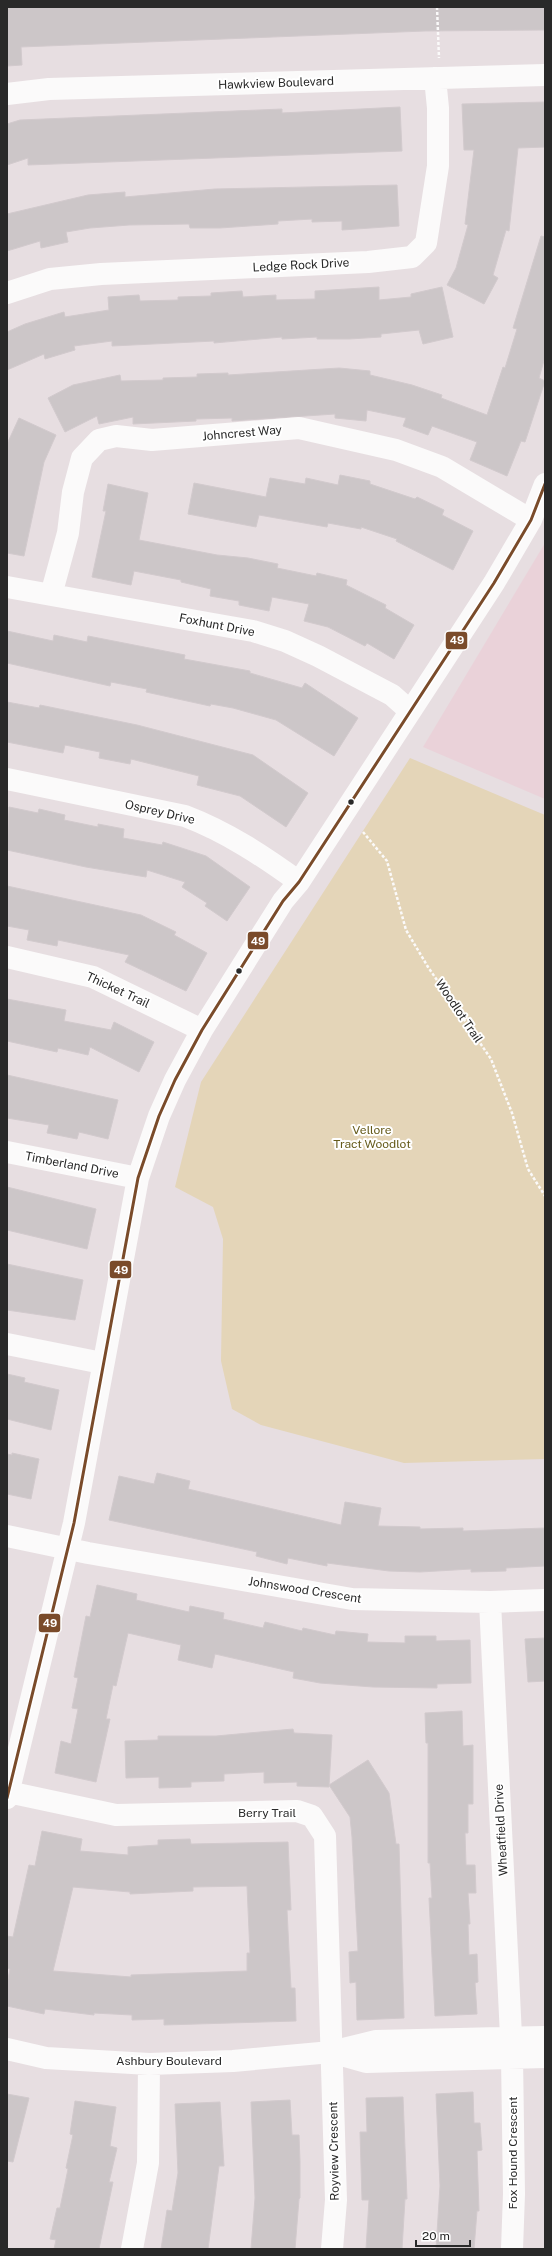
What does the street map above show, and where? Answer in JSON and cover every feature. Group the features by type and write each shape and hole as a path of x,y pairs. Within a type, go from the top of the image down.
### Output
{"street":[{"name":"Hawkview Boulevard","path":"7,94 49,89 545,75"},
{"name":"Ledge Rock Drive","path":"7,293 50,279 101,274 368,262 412,257 426,243 436,180 438,108 437,78"},
{"name":"Johncrest Way","path":"51,595 68,533 73,492 82,458 99,440 116,436 152,440 299,428 396,450 442,467 531,520"},
{"path":"8,1795 68,1549 138,1178 169,1094 202,1030 283,902 299,882 494,583 531,520 545,484"},
{"name":"Foxhunt Drive","path":"7,587 233,628 285,641 318,656 392,695 410,711"},
{"name":"Osprey Drive","path":"7,778 185,816 212,826 240,841 299,882"},
{"name":"Thicket Trail","path":"7,957 93,976 202,1030"},
{"name":"Timberland Drive","path":"7,1152 138,1178"},
{"path":"7,1344 102,1363"},
{"name":"Johnswood Crescent","path":"7,1536 68,1549 352,1599 490,1602 545,1600"},
{"name":"Wheatfield Drive","path":"490,1602 512,2048"},
{"name":"Berry Trail","path":"8,1795 116,1815 297,1811 312,1816 325,1836 331,2052"},
{"name":"Ashbury Boulevard","path":"7,2049 46,2058 149,2064 233,2061 331,2052 366,2062 512,2048 545,2037"},
{"name":"Ashbury Boulevard","path":"512,2048 545,2057"},
{"name":"Fox Hound Crescent","path":"512,2048 514,2194 512,2249"},
{"name":"Royview Crescent","path":"331,2052 336,2200 332,2249"},
{"path":"132,2249 148,2164 149,2064"}],"path":[{"path":"437,7 437,78"},
{"name":"Woodlot Trail","path":"363,832 387,861 406,930 428,966 491,1059 512,1113 528,1170 545,1196"}],"shaded area":[{"path":"545,543 545,799 423,747"}],"green space":[{"name":"Vellore Tract Woodlot","path":"410,758 545,815 545,1459 404,1463 261,1425 232,1409 221,1361 223,1239 213,1207 175,1187 201,1082"}],"building":[{"path":"7,7 545,7 545,30 425,31 21,47 22,65 7,66"},
{"path":"545,102 545,147 518,148 509,231 506,230 493,275 498,278 484,304 447,285 456,268 468,225 465,224 474,150 464,150 462,104"},
{"path":"400,107 402,151 28,165 28,158 7,165 7,124 20,120 282,109 282,113"},
{"path":"397,185 399,226 342,230 342,221 312,222 312,219 278,221 278,224 220,228 190,228 189,224 129,225 90,228 66,232 68,242 41,248 40,241 7,251 7,214 88,195 125,192 125,197 215,189"},
{"path":"541,236 545,237 545,357 539,378 545,381 525,442 521,441 507,476 470,460 477,442 432,426 428,435 403,426 406,418 367,410 366,421 335,418 335,414 232,421 232,418 196,419 196,421 133,424 133,417 99,424 97,416 65,432 48,398 73,385 120,375 121,381 163,380 163,378 197,377 197,374 228,373 228,375 339,368 370,371 370,375 412,385 442,395 441,398 487,415 503,367 505,368 517,329 513,328"},
{"path":"379,287 379,300 411,297 411,294 442,287 453,337 423,344 419,330 381,334 381,337 349,339 317,339 317,337 282,339 282,337 214,343 214,341 112,346 112,341 74,346 75,350 45,359 44,354 7,370 7,332 25,324 64,312 65,317 109,310 108,297 139,295 140,301 178,300 178,297 211,296 211,293 242,291 243,297 276,295 276,300 315,299 315,291"},
{"path":"19,418 56,435 44,462 24,556 7,553 7,444"},
{"path":"340,475 370,481 370,484 415,499 417,497 444,510 442,515 473,531 453,570 396,541 397,539 361,527 361,529 328,523 327,527 259,515 256,527 188,514 194,483 266,497 270,478 305,484 306,478 338,485"},
{"path":"108,484 148,493 139,540 217,555 248,558 278,564 277,568 316,576 317,573 347,580 346,585 386,605 385,608 414,625 394,659 367,643 365,646 328,627 304,621 309,604 272,597 269,611 239,605 239,601 210,596 211,589 181,582 181,580 134,571 131,585 92,577 106,511 103,511"},
{"path":"7,631 53,641 54,635 87,642 88,636 185,655 184,659 250,671 250,673 302,688 305,683 358,718 334,756 276,720 233,708 211,704 210,706 146,692 147,689 111,682 110,686 7,663"},
{"path":"7,702 39,708 40,705 137,725 253,755 308,793 286,827 240,796 197,785 199,776 131,759 130,764 99,758 100,752 65,745 63,753 7,742"},
{"path":"9,807 38,813 39,809 65,815 64,820 98,827 98,824 124,829 123,838 162,845 163,842 206,856 250,887 227,921 205,906 207,903 182,887 185,882 147,870 146,877 86,867 7,850"},
{"path":"7,886 141,915 176,932 174,935 207,953 186,991 125,962 129,955 58,940 57,946 27,940 29,930 7,926"},
{"path":"7,999 66,1010 64,1021 111,1030 114,1022 154,1042 139,1072 90,1047 88,1055 58,1048 57,1052 7,1041"},
{"path":"7,1075 118,1100 108,1139 79,1132 77,1139 47,1133 49,1125 7,1118"},
{"path":"7,1187 96,1209 87,1249 7,1230"},
{"path":"7,1264 83,1280 75,1320 7,1310"},
{"path":"7,1374 25,1378 24,1382 59,1390 51,1430 7,1419"},
{"path":"12,1453 39,1459 31,1499 7,1494 7,1454 12,1455"},
{"path":"157,1473 190,1481 188,1489 341,1525 345,1502 381,1508 378,1526 420,1527 420,1529 463,1528 463,1531 545,1528 545,1566 506,1568 506,1571 471,1572 471,1569 420,1572 389,1571 327,1563 327,1566 288,1558 287,1564 256,1556 257,1552 109,1520 119,1476 154,1484"},
{"path":"97,1585 137,1594 136,1600 189,1612 190,1606 224,1613 223,1619 263,1628 265,1622 302,1631 303,1628 335,1635 336,1631 368,1634 367,1642 405,1643 405,1636 436,1636 436,1641 470,1640 471,1683 437,1684 437,1688 373,1687 320,1683 293,1678 294,1672 215,1654 212,1668 178,1660 181,1645 128,1633 116,1686 113,1685 106,1719 110,1719 96,1782 55,1773 61,1741 71,1744 78,1709 72,1708 78,1678 74,1677 86,1616 90,1617"},
{"path":"545,1638 545,1681 528,1682 525,1639"},
{"path":"462,1711 463,1746 473,1745 473,1804 468,1804 468,1833 465,1833 466,1865 475,1865 476,1893 468,1893 470,1924 468,1924 469,1955 477,1954 478,1982 475,1983 477,2014 435,2016 429,1898 432,1898 430,1863 428,1863 428,1743 426,1743 425,1713"},
{"path":"293,1729 294,1733 332,1735 329,1787 297,1786 297,1782 264,1783 264,1772 224,1774 224,1781 191,1782 191,1787 159,1788 159,1777 126,1778 125,1741 158,1740 158,1736 216,1736"},
{"path":"368,1760 389,1793 396,1844 399,1844 404,2018 357,2020 356,1982 350,1983 349,1952 358,1951 350,1817 329,1785"},
{"path":"42,1831 82,1839 80,1851 128,1855 128,1847 158,1845 158,1840 190,1839 191,1844 288,1842 291,1910 287,1910 291,1988 295,1988 296,2021 164,2025 164,2019 132,2020 132,2015 94,2013 94,2015 45,2009 44,2014 7,2006 7,1984 10,1969 7,1968 7,1936 13,1937 29,1865 35,1866","holes":["247,1886 250,1953 247,1953 247,1971 131,1975 131,1977 53,1971 73,1887 130,1892 130,1894 193,1891 193,1887"]},
{"path":"473,2092 474,2123 480,2123 482,2150 477,2151 479,2211 477,2211 474,2249 436,2249 440,2186 436,2094"},
{"path":"7,2094 29,2098 13,2162 7,2161"},
{"path":"403,2097 407,2199 405,2199 402,2249 366,2249 369,2200 362,2200 360,2132 367,2132 366,2098"},
{"path":"290,2100 292,2135 299,2135 300,2162 300,2198 295,2249 251,2249 255,2198 251,2102"},
{"path":"75,2101 116,2107 110,2146 117,2148 109,2182 113,2182 99,2249 54,2249 56,2240 50,2239 57,2208 60,2208 68,2169 66,2168 73,2135 70,2134"},
{"path":"220,2102 224,2166 219,2166 208,2249 161,2249 167,2210 172,2211 178,2173 175,2104"}],"transit line":[{"name":"49","path":"7,1798 74,1523 138,1178 159,1116 175,1080 202,1030 283,901 299,882 494,583 531,520 545,484"}]}
